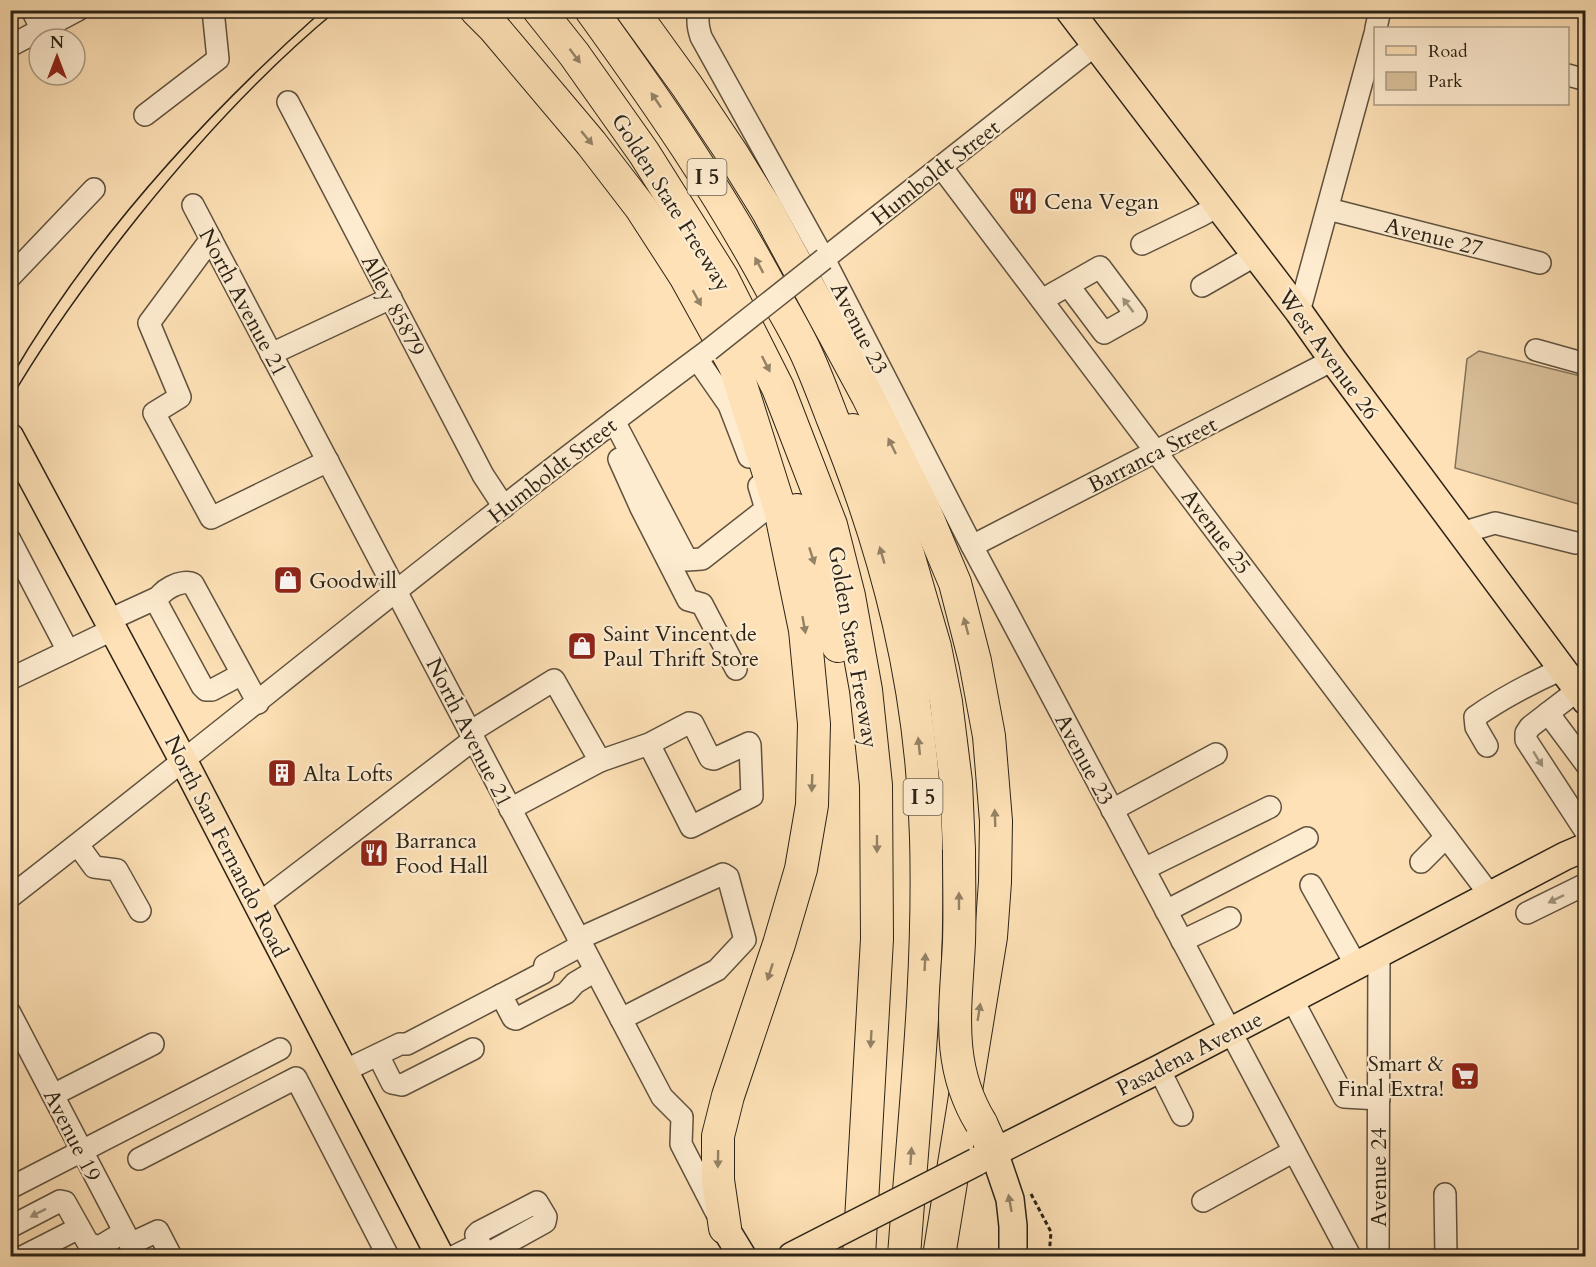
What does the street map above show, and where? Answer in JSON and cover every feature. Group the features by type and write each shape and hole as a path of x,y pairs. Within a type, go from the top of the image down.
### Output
{"highway":[{"path":"455,10 498,50 534,78"},
{"path":"476,10 591,142 641,208 685,276 713,358 780,509 805,630 814,724 812,805 801,869 779,944 728,1096 718,1136 718,1180 725,1228"},
{"name":"Golden State Freeway","path":"539,10 574,54 645,153 722,277 778,388 831,525 849,596 866,690 876,785 877,939 859,1257"},
{"name":"Golden State Freeway","path":"591,10 651,92 695,158 741,232 806,354 850,461 891,588 909,664 920,745 926,836 926,959 904,1257"},
{"path":"632,10 687,86 767,210 873,407 923,507 955,583 975,661 989,736 996,821 995,882 991,937 939,1257"},
{"path":"644,10 687,86"},
{"path":"806,354 878,470 908,554 935,647 946,702 956,782 959,942 954,1029 957,1063 963,1088 981,1122 985,1157"},
{"path":"713,358 761,418 798,512 830,609 851,699 876,785"}],"main road":[{"name":"West Avenue 26","path":"1072,12 1299,312 1582,696"},
{"name":"North San Fernando Road","path":"10,437 183,760 440,1257"},
{"name":"Pasadena Avenue","path":"792,1257 1586,847"},
{"path":"985,1157 1010,1199 1013,1226 1012,1257"},
{"name":"North Avenue 21","path":"725,1228 742,1257"}],"street":[{"path":"32,10 40,27"},
{"path":"47,27 78,10"},
{"path":"145,116 218,59 213,10"},
{"name":"Avenue 23","path":"699,11 698,27 701,37 824,259 972,546 1350,1256"},
{"path":"10,46 27,38"},
{"path":"1299,312 1374,43"},
{"name":"Humboldt Street","path":"10,897 609,425 713,358 824,259 1095,45"},
{"path":"1569,75 1586,80"},
{"name":"Alley 85879","path":"288,102 483,475 504,507"},
{"name":"Avenue 25","path":"942,168 1490,895"},
{"path":"10,277 94,189"},
{"name":"North Avenue 21","path":"193,205 662,1097 682,1117 681,1144 725,1228"},
{"path":"1142,244 1218,206"},
{"name":"Avenue 27","path":"1328,209 1540,262"},
{"path":"211,239 149,323 180,397 154,413 211,518 328,461"},
{"path":"1202,286 1256,255"},
{"path":"1042,300 1068,285 1100,267 1136,315 1104,333 1068,285"},
{"path":"272,354 391,298"},
{"path":"1536,350 1586,364"},
{"path":"609,425 687,560 702,560 766,509 713,358"},
{"name":"Barranca Street","path":"972,546 1333,360"},
{"path":"609,425 688,600 702,604 736,669"},
{"path":"1461,533 1495,523 1576,543"},
{"path":"10,540 68,651"},
{"path":"10,679 68,651 157,598 159,594 188,581 193,584 258,703"},
{"path":"157,598 157,603 206,690 212,690 242,674"},
{"path":"1487,746 1476,727 1475,717 1533,682 1562,669"},
{"path":"257,905 472,736 554,680 600,761"},
{"path":"1582,696 1548,713 1530,727 1526,733 1526,740 1586,832"},
{"path":"1548,713 1586,764"},
{"path":"510,809 600,761 649,744 689,723 693,724 710,758 714,759 749,743 752,796 691,827 649,744"},
{"path":"1112,810 1216,754"},
{"path":"1144,869 1270,807"},
{"path":"1421,862 1446,837"},
{"path":"1166,911 1307,838"},
{"path":"78,845 94,867 117,870 140,911"},
{"path":"344,1071 400,1044 407,1044 543,973 545,965 580,942 723,874 728,877 745,940 717,970 621,1019"},
{"path":"1527,913 1586,884"},
{"path":"1311,885 1368,959"},
{"path":"1182,941 1230,918"},
{"name":"Avenue 24","path":"1368,959 1378,1099 1378,1257"},
{"path":"501,994 513,1018 516,1019 566,993 575,983 595,971"},
{"path":"1292,999 1344,1097 1378,1099"},
{"name":"Avenue 19","path":"10,1013 130,1244"},
{"path":"52,1095 153,1044"},
{"path":"10,1188 82,1153 280,1049"},
{"path":"378,1054 392,1083 402,1085 473,1049"},
{"path":"1159,1069 1182,1114"},
{"path":"139,1159 296,1078 388,1257"},
{"path":"1203,1201 1294,1151"},
{"path":"1445,1194 1446,1257"},
{"path":"10,1227 60,1201 65,1202 95,1252 130,1244 158,1231 171,1257"},
{"path":"24,1257 80,1228"},
{"path":"455,1257 479,1244"}],"path":[{"path":"1026,1186 1051,1232 1049,1257"}],"green space":[{"path":"1479,351 1585,377 1585,506 1455,468 1467,359"}],"tram line":[{"path":"10,379 76,277 152,182 235,93 323,10"},
{"path":"10,400 39,352 71,306 161,189 232,108 337,10"}],"place":[{"name":"Cena Vegan","path":"1023,201"},
{"name":"Goodwill","path":"288,580"},
{"name":"Saint Vincent de Paul Thrift Store","path":"582,646"},
{"name":"Alta Lofts","path":"282,773"},
{"name":"Barranca Food Hall","path":"374,853"},
{"name":"Smart & Final Extra!","path":"1465,1076"}]}
